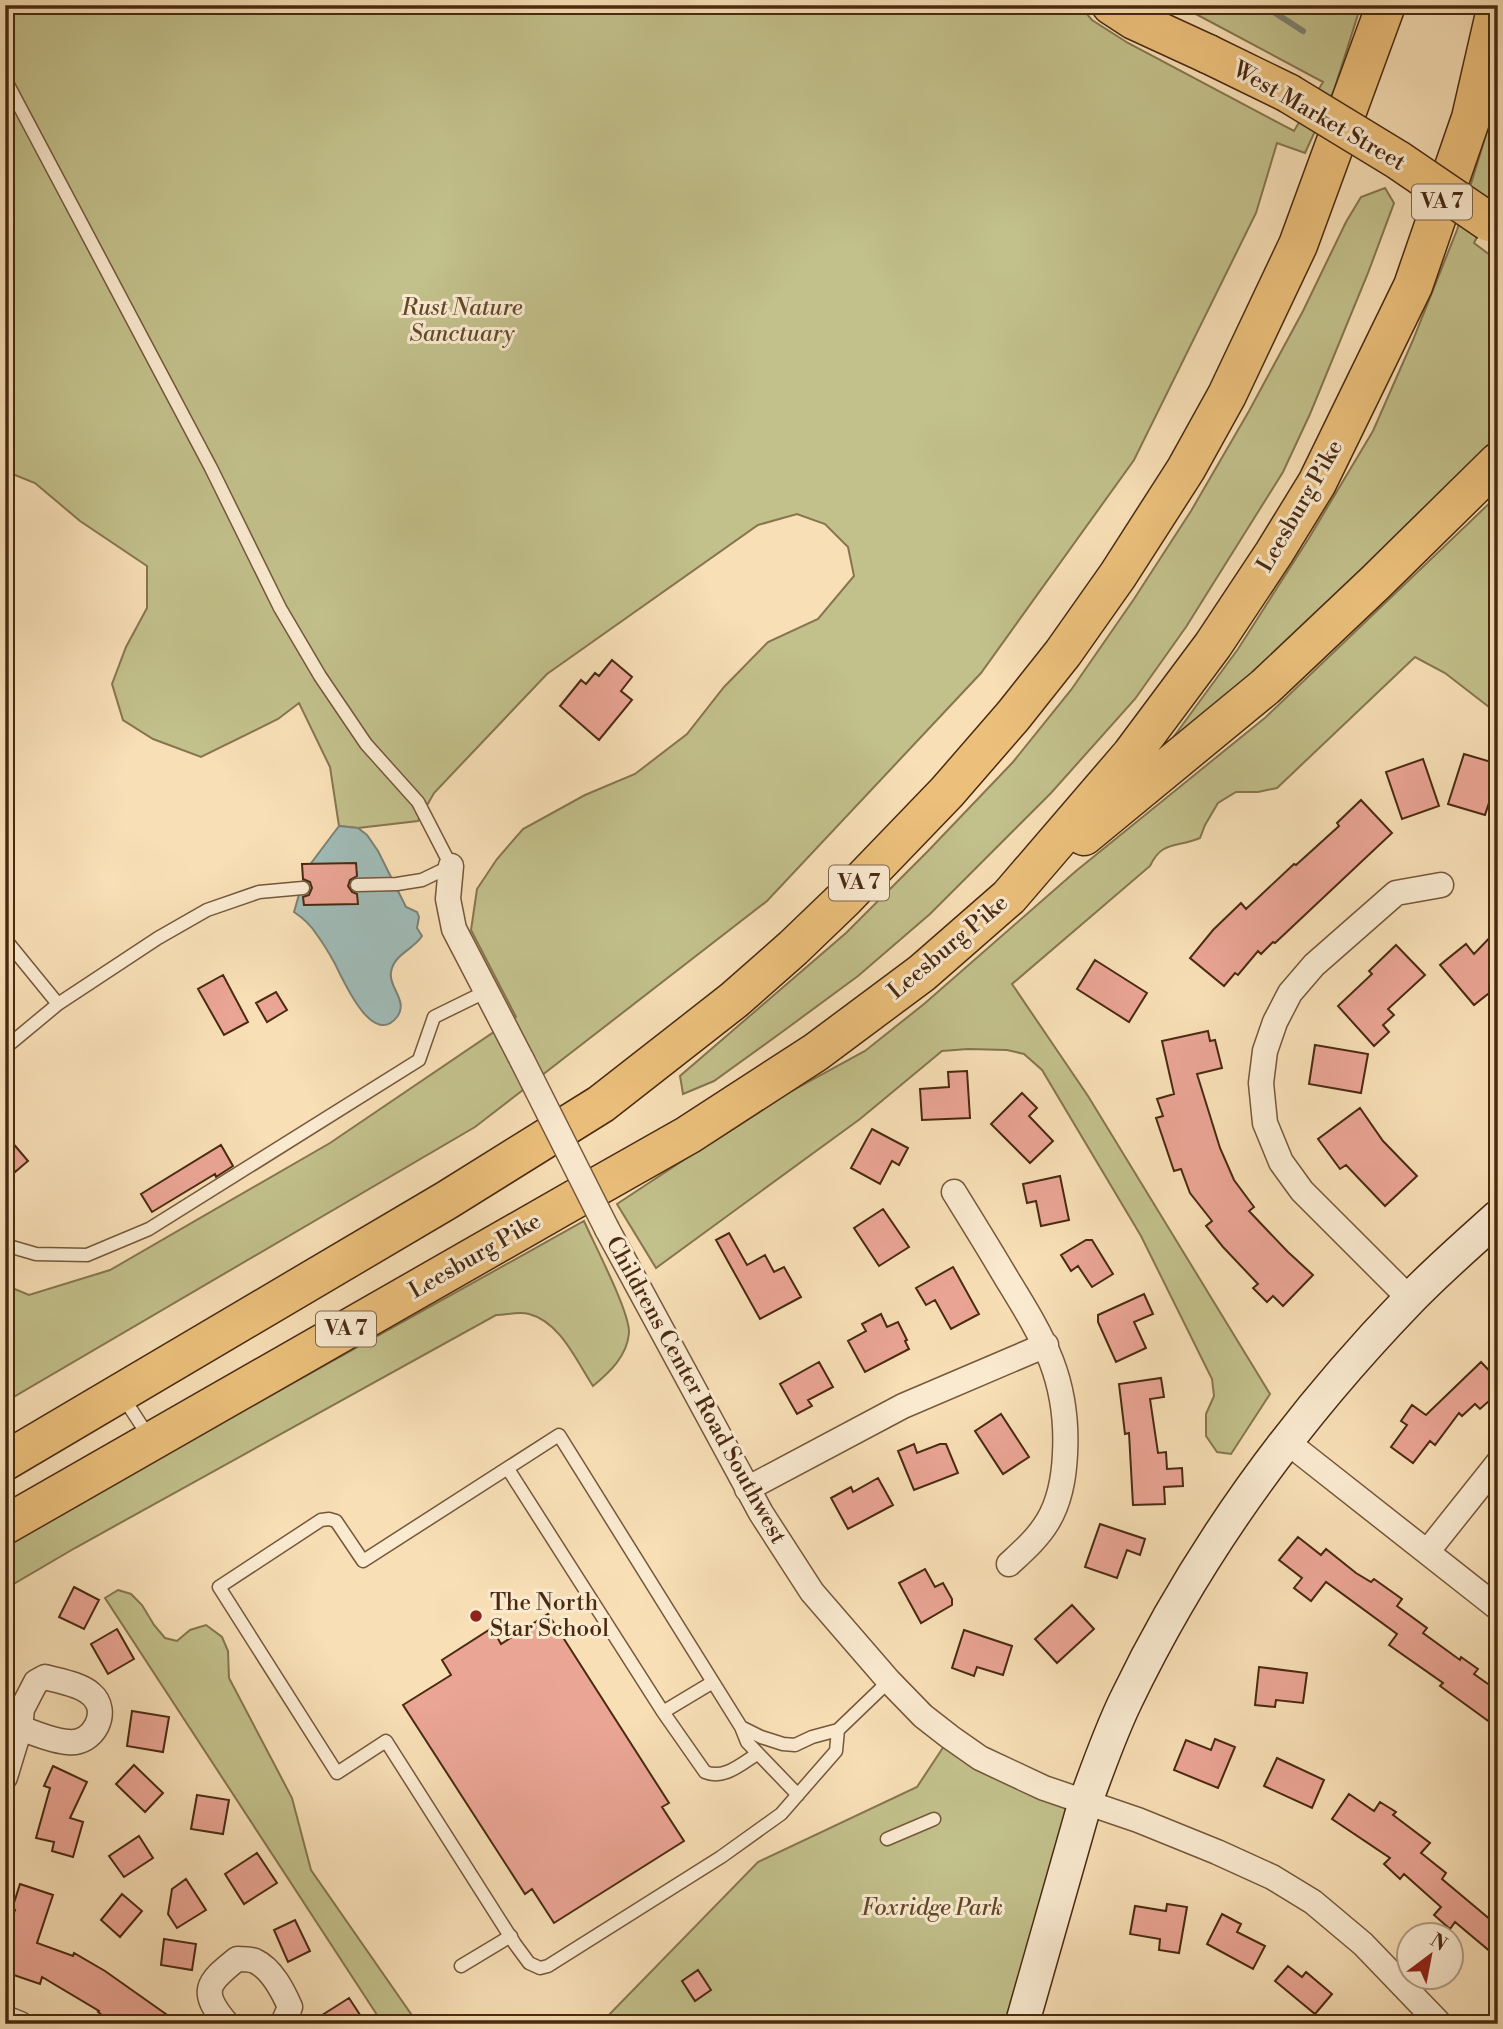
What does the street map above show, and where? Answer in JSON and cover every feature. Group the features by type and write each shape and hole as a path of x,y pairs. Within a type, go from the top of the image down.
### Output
{"main road":[{"path":"1111,5 1133,20 1208,54"},
{"path":"1131,5 1208,54"},
{"name":"VA 7","path":"5,1461 447,1200 601,1104 734,1000 793,948 947,792 1063,653 1118,575 1186,469 1227,394 1298,245 1386,5"},
{"path":"1471,118 1464,48 1472,5"},
{"name":"Leesburg Pike","path":"5,1525 688,1135 816,1052 922,973 1009,897 1131,755 1213,645 1317,483 1413,286 1471,118 1497,5"},
{"name":"West Market Street","path":"1208,54 1288,93 1398,160 1494,225"},
{"path":"1009,897 1265,687 1498,462"},
{"path":"1022,2024 1085,1803 1125,1701 1164,1627 1228,1520 1286,1441 1410,1299 1498,1217"}],"street":[{"name":"Childrens Center Road Southwest","path":"451,866 448,899 454,929 488,990 607,1229 747,1489 812,1591 889,1681 923,1716 980,1758 1044,1788 1138,1820 1272,1877 1313,1902 1363,1944 1440,2024"},
{"path":"1410,1299 1302,1191 1281,1162 1265,1123 1261,1083 1265,1051 1275,1022 1290,993 1314,965 1396,892 1441,885"},
{"path":"954,1192 1046,1345 1058,1378 1064,1406 1064,1465 1056,1503 1047,1523 1009,1564"},
{"path":"747,1489 903,1406 1046,1345"},
{"path":"1286,1441 1498,1608"},
{"path":"1427,1552 1498,1463"},
{"path":"5,1777 20,1728"},
{"path":"228,2024 216,2010 210,1997 211,1985 218,1975 237,1959 253,1960 265,1968 283,1992 290,2007 281,2024"},
{"path":"5,2018 20,2024"}],"lane":[{"path":"5,79 211,468 280,608 320,676 366,744 418,802 451,866 422,880 357,885"},
{"path":"5,1048 58,1004 158,938 207,910 259,892 300,888"},
{"path":"5,939 58,1004"},
{"path":"5,1244 36,1254 88,1255 149,1229 419,1060 434,1017 488,990"},
{"path":"120,1394 152,1441"},
{"path":"798,1795 747,1742 741,1727 559,1435 363,1561 336,1521 321,1520 219,1587 337,1773 386,1741 510,1936 529,1963 540,1968 548,1966 721,1857 781,1815 836,1751 838,1730"},
{"path":"508,1469 696,1762 705,1772 714,1776 757,1754"},
{"path":"741,1727 761,1737 795,1745 838,1730 889,1681"},
{"path":"663,1712 713,1682"},
{"path":"887,1839 934,1819"},
{"path":"461,1966 510,1936"}],"green space":[{"name":"Rust Nature Sanctuary","path":"5,5 1079,5 1092,20 1128,43 1294,131 1323,82 1179,5 1361,5 1334,90 1305,153 1277,143 1256,213 1134,460 981,673 767,901 475,1127 5,1402 5,1285 29,1295 110,1270 330,1143 516,1017 471,930 477,889 497,859 523,829 585,795 635,774 687,734 724,687 768,642 818,619 854,576 848,547 825,524 797,514 758,525 547,674 434,793 418,821 358,828 339,826 330,767 299,703 278,719 201,757 153,739 123,720 112,684 126,647 147,608 147,566 80,521 35,483 5,471"},
{"path":"1498,95 1498,201 1495,200 1474,243 1498,261 1498,446 1310,631 1161,754 1238,649 1373,431 1457,230"},
{"path":"1385,188 1394,203 1310,414 1283,472 1186,627 1135,699 1051,793 930,914 858,976 782,1032 714,1081 683,1094 680,1076 846,933 1013,762 1071,690 1191,511 1249,411 1361,197"},
{"path":"1498,495 1498,714 1445,673 1415,657 1277,788 1258,792 1236,792 1218,803 1200,838 1165,848 1150,866 1012,984 1088,1096 1270,1394 1231,1454 1217,1452 1206,1436 1206,1414 1214,1396 1212,1379 1141,1236 1042,1070 1024,1054 1007,1050 942,1051 860,1119 656,1268 617,1204 773,1101 865,1051 924,1004 1076,871 1266,717"},
{"path":"584,1221 618,1294 629,1333 621,1356 593,1386 566,1343 550,1325 525,1313 496,1315 5,1589 5,1546"},
{"path":"118,1590 131,1594 142,1605 165,1638 177,1641 190,1630 206,1625 222,1637 228,1651 229,1678 292,1798 311,1870 418,2024 383,2024 105,1598"},
{"name":"Foxridge Park","path":"950,1737 1085,1803 1022,2024 600,2024 758,1862 917,1787"}],"water":[{"path":"339,826 358,828 367,835 406,907 417,912 419,917 417,928 422,936 400,956 391,972 392,983 401,1005 397,1017 387,1024 378,1024 368,1018 321,941 304,919 294,912 306,870"}],"building":[{"path":"612,660 632,677 621,691 632,700 599,740 560,706 581,680 586,684 595,673 599,676"},
{"path":"1464,754 1498,764 1498,775 1485,815 1448,804"},
{"path":"1423,759 1439,806 1402,819 1386,772"},
{"path":"1361,800 1392,833 1275,943 1261,954 1258,951 1238,975 1235,973 1224,986 1190,958 1213,930 1241,903 1246,909 1339,826 1337,823"},
{"path":"356,863 357,876 350,880 348,886 357,894 358,904 304,905 303,897 309,895 312,888 310,882 303,879 302,864"},
{"path":"1498,929 1498,986 1474,1005 1440,965 1466,944 1474,954"},
{"path":"1396,945 1425,975 1388,1009 1394,1015 1383,1025 1389,1032 1374,1046 1338,1006 1372,974 1369,971"},
{"path":"1095,960 1147,993 1129,1022 1077,989"},
{"path":"223,975 248,1022 224,1035 198,989"},
{"path":"276,992 287,1010 267,1022 256,1003"},
{"path":"1208,1031 1210,1041 1215,1040 1222,1068 1197,1074 1220,1148 1234,1180 1254,1207 1249,1211 1313,1275 1283,1306 1273,1296 1267,1302 1253,1288 1258,1284 1206,1226 1212,1221 1190,1193 1181,1169 1174,1171 1156,1118 1163,1116 1157,1099 1174,1094 1162,1041"},
{"path":"1315,1045 1368,1054 1361,1093 1309,1084"},
{"path":"967,1071 970,1118 922,1120 920,1089 949,1087 948,1072"},
{"path":"1022,1093 1037,1108 1029,1116 1053,1141 1030,1163 991,1124"},
{"path":"1360,1108 1383,1141 1417,1176 1385,1206 1346,1165 1340,1169 1318,1139"},
{"path":"872,1129 908,1148 899,1165 892,1161 880,1184 851,1168"},
{"path":"5,1134 28,1161 15,1172 5,1161"},
{"path":"221,1145 233,1166 152,1212 141,1194"},
{"path":"1060,1176 1069,1220 1041,1226 1036,1201 1027,1203 1023,1184"},
{"path":"883,1209 909,1247 879,1266 854,1228"},
{"path":"729,1233 747,1265 765,1255 774,1272 784,1267 801,1297 760,1319 716,1240"},
{"path":"1086,1240 1092,1240 1113,1274 1092,1287 1078,1266 1071,1271 1061,1255"},
{"path":"953,1267 979,1314 951,1329 935,1300 926,1305 916,1288"},
{"path":"1144,1294 1153,1314 1134,1322 1146,1348 1116,1362 1098,1322 1098,1315"},
{"path":"881,1314 887,1327 898,1322 909,1349 865,1372 848,1341 866,1331 862,1324"},
{"path":"819,1362 833,1387 808,1400 812,1406 797,1414 780,1384"},
{"path":"1481,1362 1498,1380 1498,1393 1480,1409 1475,1404 1462,1416 1459,1413 1435,1445 1430,1441 1413,1463 1391,1447 1407,1425 1401,1421 1412,1405 1426,1415"},
{"path":"1161,1378 1164,1397 1150,1399 1158,1453 1166,1452 1167,1469 1182,1468 1183,1486 1164,1487 1165,1504 1133,1505 1129,1433 1125,1434 1119,1384"},
{"path":"1001,1414 1029,1457 1003,1474 975,1431"},
{"path":"914,1444 917,1453 946,1444 958,1473 914,1490 898,1451"},
{"path":"878,1478 893,1505 848,1529 831,1498 851,1487 853,1492"},
{"path":"1100,1524 1145,1539 1140,1555 1127,1550 1117,1578 1085,1567"},
{"path":"1298,1537 1321,1555 1326,1549 1356,1573 1371,1582 1374,1579 1402,1599 1397,1606 1427,1628 1423,1633 1460,1660 1461,1657 1478,1669 1474,1674 1498,1691 1498,1728 1440,1686 1443,1683 1389,1645 1397,1634 1326,1582 1311,1601 1294,1588 1302,1578 1279,1560"},
{"path":"925,1569 935,1587 943,1583 952,1599 952,1605 921,1623 899,1583"},
{"path":"74,1587 99,1600 84,1629 59,1617"},
{"path":"1072,1605 1094,1629 1057,1663 1035,1639"},
{"path":"548,1614 669,1803 662,1807 684,1841 554,1923 532,1889 525,1894 403,1705 451,1675 442,1660 492,1628 501,1644"},
{"path":"117,1629 134,1659 108,1674 91,1644"},
{"path":"964,1630 1012,1646 1003,1675 977,1667 974,1676 952,1668"},
{"path":"1259,1667 1307,1673 1303,1703 1276,1700 1275,1707 1255,1705"},
{"path":"132,1711 169,1717 163,1752 127,1746"},
{"path":"1215,1739 1235,1747 1218,1788 1174,1770 1186,1740 1211,1750"},
{"path":"1277,1758 1324,1780 1312,1808 1264,1786"},
{"path":"134,1765 163,1793 145,1812 116,1784"},
{"path":"53,1766 87,1782 70,1818 83,1822 73,1857 52,1851 54,1842 36,1838 50,1788 44,1786"},
{"path":"1349,1794 1374,1811 1380,1802 1396,1812 1393,1815 1430,1843 1421,1853 1446,1873 1442,1879 1498,1926 1498,1958 1464,1930 1464,1920 1440,1920 1434,1915 1441,1907 1404,1874 1400,1879 1384,1864 1390,1858 1332,1819"},
{"path":"197,1795 229,1800 223,1834 191,1829"},
{"path":"139,1836 153,1858 124,1877 109,1856"},
{"path":"257,1853 277,1883 244,1904 225,1874"},
{"path":"186,1879 206,1910 177,1928 168,1914 172,1889"},
{"path":"20,1884 53,1895 37,1943 73,1956 74,1953 105,1971 180,2024 114,2024 99,2011 42,1977 40,1984 5,1972 5,1939"},
{"path":"122,1894 142,1911 120,1937 101,1920"},
{"path":"1167,1904 1187,1907 1179,1953 1159,1950 1160,1939 1130,1934 1135,1906 1166,1911"},
{"path":"1222,1914 1241,1924 1237,1932 1265,1946 1253,1969 1207,1944"},
{"path":"295,1920 310,1951 288,1962 274,1930"},
{"path":"164,1939 196,1944 192,1970 161,1965"},
{"path":"1288,1966 1302,1977 1306,1972 1332,1994 1315,2014 1275,1981"},
{"path":"698,1970 711,1990 695,2001 682,1981"},
{"path":"349,1998 366,2024 308,2024"}],"waterway":[{"path":"1263,5 1303,31"}],"place":[{"name":"The North Star School","path":"476,1616"}]}
